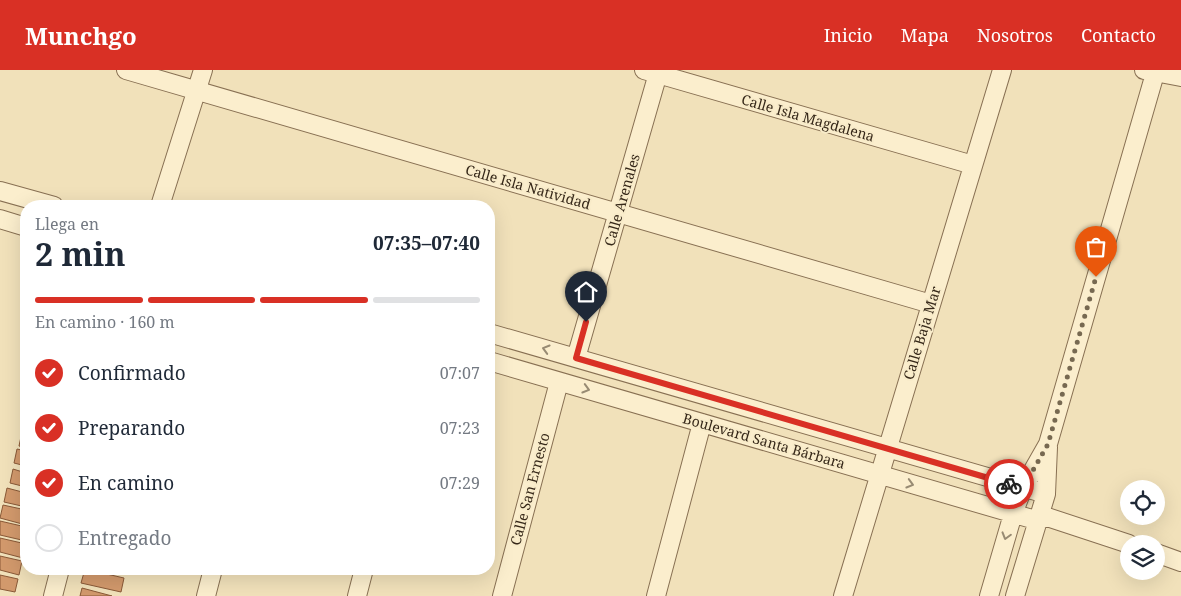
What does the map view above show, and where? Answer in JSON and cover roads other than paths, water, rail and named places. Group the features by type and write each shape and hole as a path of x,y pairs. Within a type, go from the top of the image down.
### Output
{"street":[{"name":"Calle Isla Natividad","path":"126,70 931,304"},
{"path":"162,200 203,70"},
{"name":"Calle Baja Mar","path":"843,596 1002,70"},
{"name":"Calle Isla Magdalena","path":"654,71 973,165"},
{"name":"Calle Arenales","path":"576,358 618,213 654,71"},
{"path":"1015,596 1046,494 1048,444 1152,71 1181,77"},
{"path":"0,191 32,200"},
{"path":"0,221 20,226"},
{"name":"Boulevard Santa Bárbara","path":"495,334 1046,494"},
{"name":"Boulevard Santa Bárbara","path":"495,363 1013,514 1040,518 1120,541"},
{"name":"Calle San Ernesto","path":"502,596 559,382"},
{"path":"656,596 702,423"},
{"path":"989,596 1013,514 1023,488 1048,444"},
{"path":"1165,556 1181,562"},
{"path":"53,596 58,575"},
{"path":"206,596 211,575"},
{"path":"357,596 362,575"}]}
